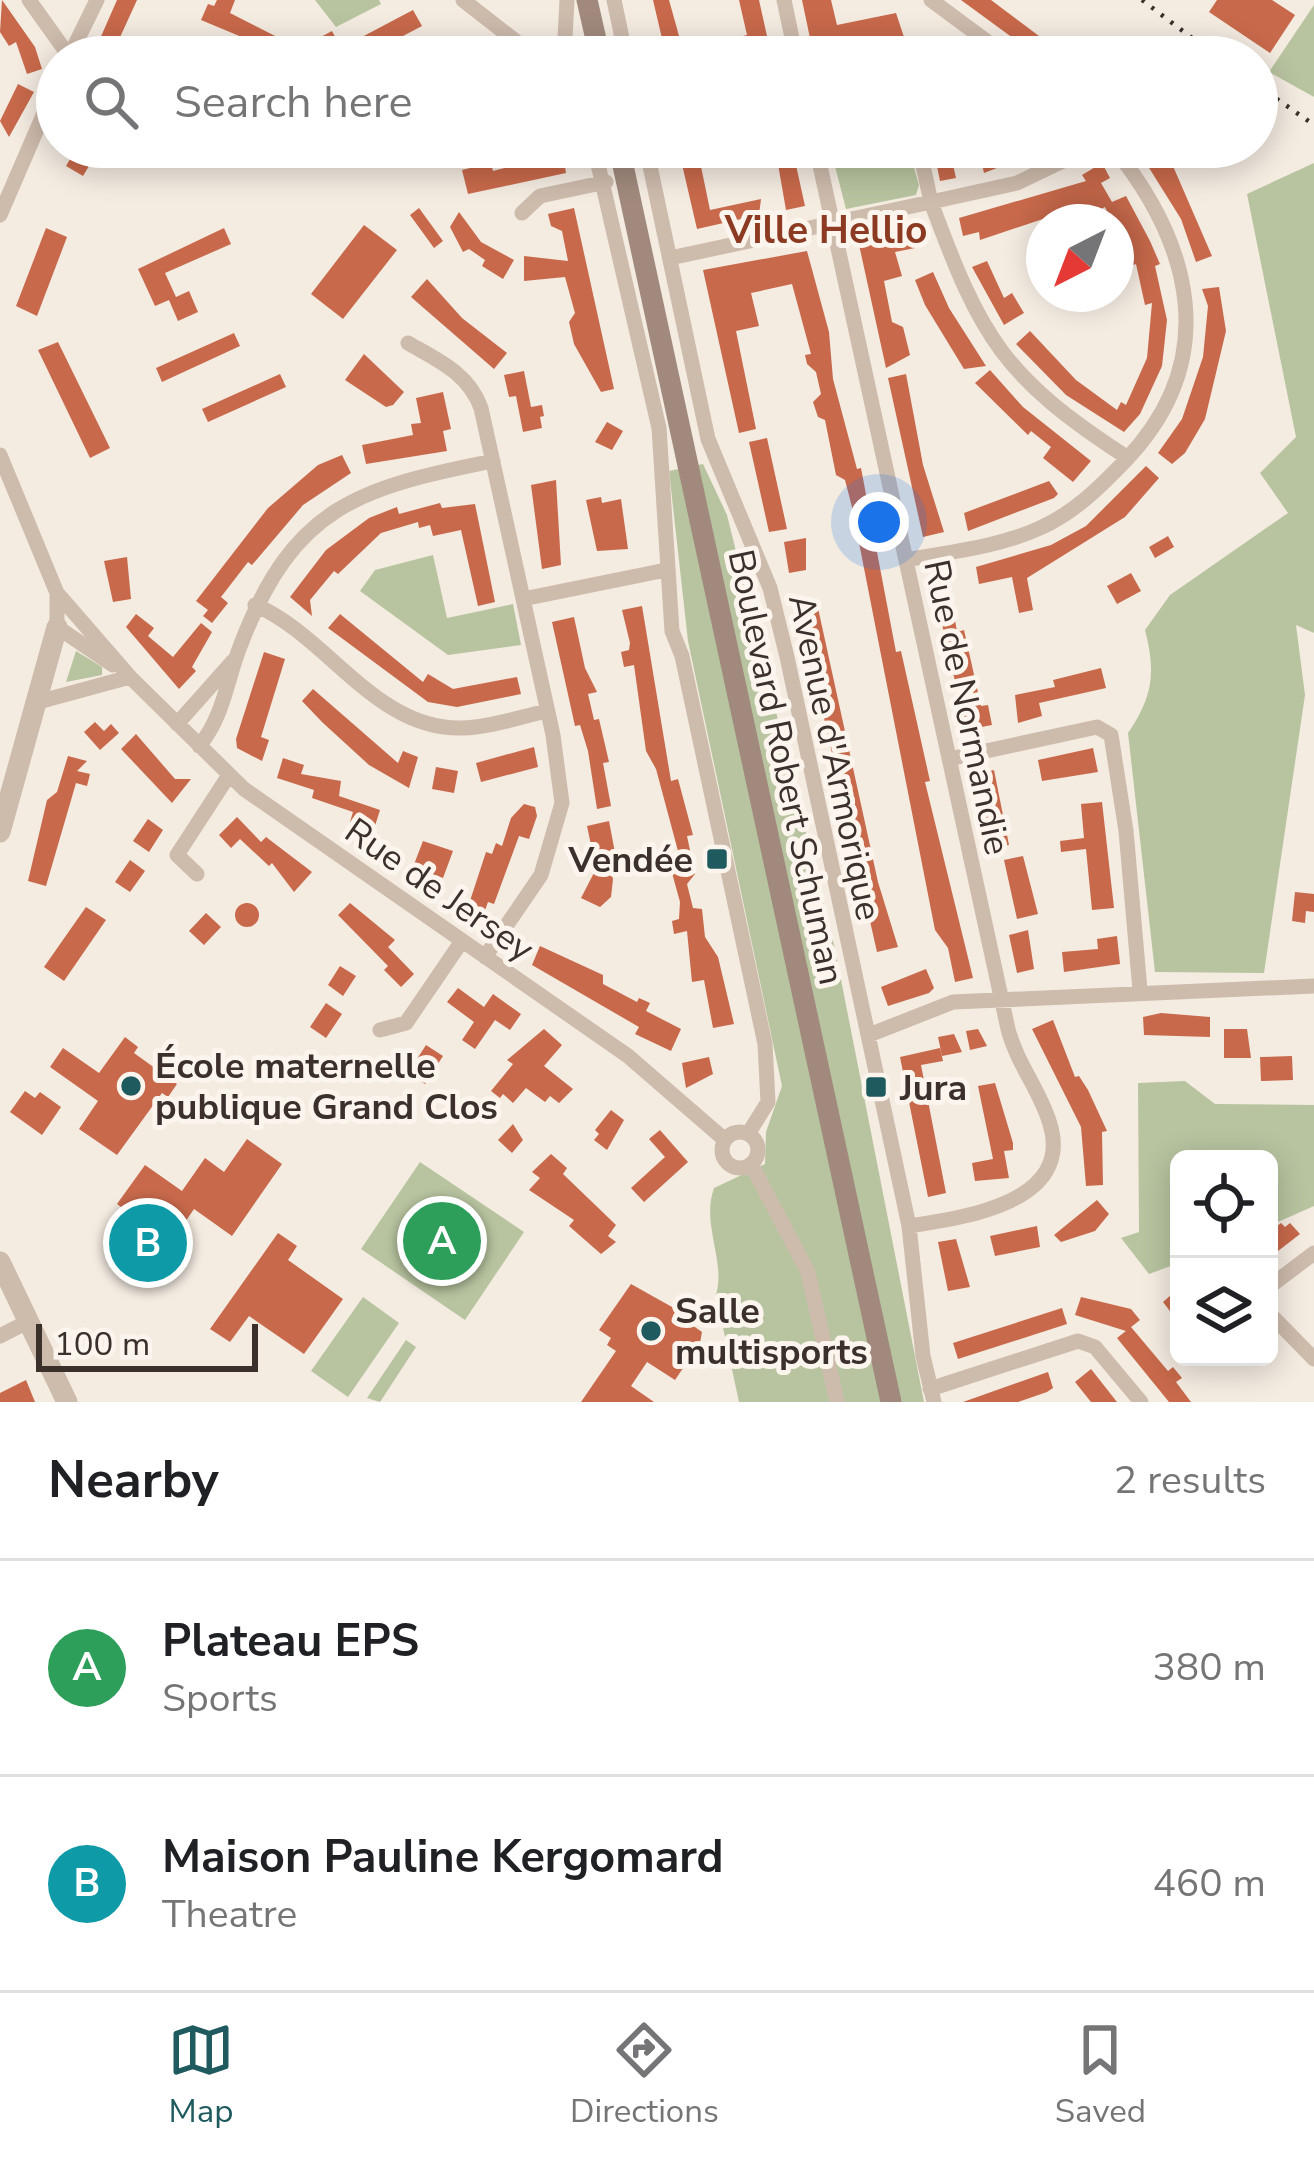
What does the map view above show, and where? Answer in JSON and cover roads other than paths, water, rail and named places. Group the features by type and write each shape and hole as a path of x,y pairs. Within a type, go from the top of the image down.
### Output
{"main road":[{"path":"587,0 595,36"},
{"name":"Boulevard Robert Schuman","path":"624,168 891,1402"}],"street":[{"path":"29,0 54,36"},
{"path":"79,36 97,0"},
{"path":"463,0 509,36"},
{"path":"565,36 567,0"},
{"path":"614,0 622,36"},
{"path":"784,0 792,36"},
{"path":"931,0 980,36"},
{"path":"0,215 36,132"},
{"path":"601,168 659,428 672,632 682,656 766,1044 768,1102 748,1134"},
{"name":"Avenue d'Armorique","path":"651,168 708,439 770,588 909,1226 932,1395"},
{"name":"Rue de Normandie","path":"820,168 1002,998 1019,1065 1050,1124 1051,1160 1019,1199 909,1226"},
{"path":"924,168 966,299 999,351 1050,404 1128,458"},
{"path":"670,257 1017,183 1048,168"},
{"path":"905,560 1038,530 1073,509 1128,458 1170,396 1188,315 1172,242 1125,168"},
{"path":"522,213 540,196 606,182"},
{"path":"408,343 474,388 562,779 556,836 541,874 485,957"},
{"name":"Rue de Jersey","path":"0,455 8,491 57,593 130,677 229,775 628,1057 725,1140"},
{"path":"199,746 226,693 255,605 304,536 345,501 406,478 493,461"},
{"path":"523,598 666,570"},
{"name":"Rue de Jersey","path":"57,593 57,627 130,677"},
{"path":"255,605 278,615 380,699 426,723 465,728 547,711"},
{"path":"0,832 57,627"},
{"path":"177,724 235,659"},
{"path":"38,702 130,677"},
{"path":"949,759 1096,727 1111,735 1126,831 1139,990"},
{"path":"197,874 176,855 229,775"},
{"path":"380,1030 406,1023 462,941"},
{"path":"869,1035 953,1001 1314,986"},
{"path":"748,1134 733,1134 722,1151 730,1165 751,1164"},
{"path":"748,1134 758,1148 751,1164"},
{"path":"751,1164 808,1272 836,1402"},
{"path":"1278,1280 1314,1253"},
{"path":"0,1262 67,1402"},
{"path":"0,1336 28,1321"},
{"path":"1278,1321 1314,1359"},
{"path":"932,1395 1078,1342 1095,1347 1141,1402"}],"railway":[{"path":"1142,0 1189,36"},
{"path":"1278,100 1314,125"}],"place":[{"name":"Vendée","path":"717,859"},
{"name":"École maternelle publique Grand Clos","path":"131,1086"},
{"name":"Jura","path":"876,1087"},
{"name":"Plateau EPS","path":"442,1241"},
{"name":"Maison Pauline Kergomard","path":"148,1243"},
{"name":"Salle multisports","path":"651,1331"}],"district":[{"name":"Ville Hellio","path":"826,229"}]}
